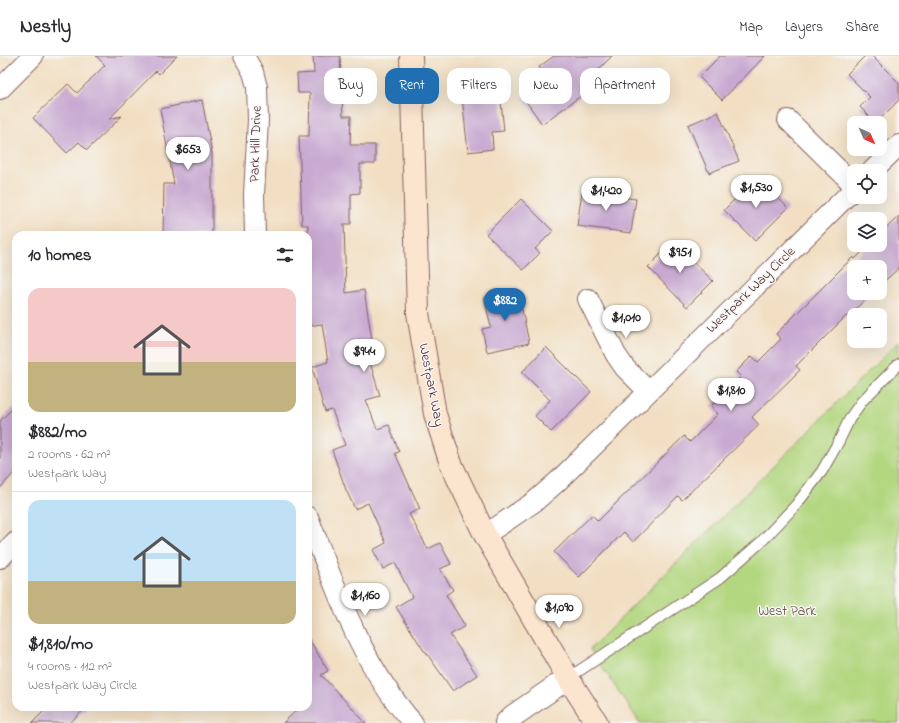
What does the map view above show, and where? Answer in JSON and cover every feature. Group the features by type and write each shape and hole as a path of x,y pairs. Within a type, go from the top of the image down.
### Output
{"main road":[{"name":"Westpark Way","path":"415,57 418,313 435,414 451,464 485,535 568,678 596,723"}],"street":[{"path":"0,88 33,56"},
{"name":"Park Hill Drive","path":"244,56 253,72 257,87 258,120 254,194 255,231"},
{"path":"788,120 847,178"},
{"path":"879,164 899,145"},
{"name":"Westpark Way Circle","path":"485,535 534,502 546,492 847,196"},
{"path":"588,299 616,355 648,391"},
{"path":"312,527 344,610 373,667 402,711 413,723"},
{"path":"0,558 12,546"},
{"path":"506,723 513,716 568,678"}],"lane":[{"path":"568,678 720,578 761,542 796,505 822,471 850,418 862,401 899,364"}],"green space":[{"name":"West Park","path":"899,341 899,723 640,723 590,649"}],"building":[{"path":"96,56 177,56 159,74 156,71 109,119 122,116 87,150 79,142 67,153 33,118 68,84 77,93 105,65"},
{"path":"313,56 340,56 341,68 324,68 324,104 342,104 343,116 351,116 350,145 375,145 375,164 360,164 360,193 351,194 351,224 344,224 346,293 364,290 372,340 364,342 380,396 366,400 377,429 389,425 399,452 395,453 420,509 409,514 428,549 440,543 451,564 440,569 453,590 446,595 465,626 450,635 477,675 453,691 424,651 396,607 412,597 395,563 383,569 373,550 386,543 368,503 355,509 346,490 332,450 345,445 332,410 325,412 312,367 328,362 322,324 312,325 312,231 308,231 308,225 302,225 299,136 309,136 310,93 298,93 297,74 314,73"},
{"path":"554,56 612,56 600,68 580,68 580,97 572,102 572,68 539,67"},
{"path":"720,56 765,56 722,100 699,77"},
{"path":"865,56 872,56 899,83 899,100 883,116 869,116 860,107 870,97 847,74"},
{"path":"202,100 212,153 212,231 163,231 164,184 174,184 160,109"},
{"path":"463,104 501,104 504,131 492,132 493,149 468,152"},
{"path":"528,104 570,104 542,124"},
{"path":"718,112 739,161 709,173 688,125"},
{"path":"757,177 788,208 755,241 724,210"},
{"path":"582,192 636,199 631,233 577,226"},
{"path":"521,199 553,231 535,249 540,253 523,270 486,234"},
{"path":"899,216 899,268 887,279 887,260 850,260 853,257 855,259 862,252 887,252 887,227"},
{"path":"673,242 713,281 687,307 648,267"},
{"path":"847,263 847,300 865,300 856,308 847,308 847,317 846,316 796,366 800,370 752,417 759,425 682,500 678,496 633,542 624,532 579,577 554,552 592,515 598,521 684,436 690,442 718,414 711,406 741,377 736,372 752,356 758,362 781,339 776,334"},
{"path":"518,290 529,343 487,352 482,329 491,327 484,297"},
{"path":"546,347 591,392 551,432 535,416 550,400 522,372"},
{"path":"12,409 12,475 0,488 0,421"},
{"path":"312,644 328,671 321,675 366,723 283,723 296,711 312,711"},
{"path":"44,711 83,711 70,723 32,723"}]}
